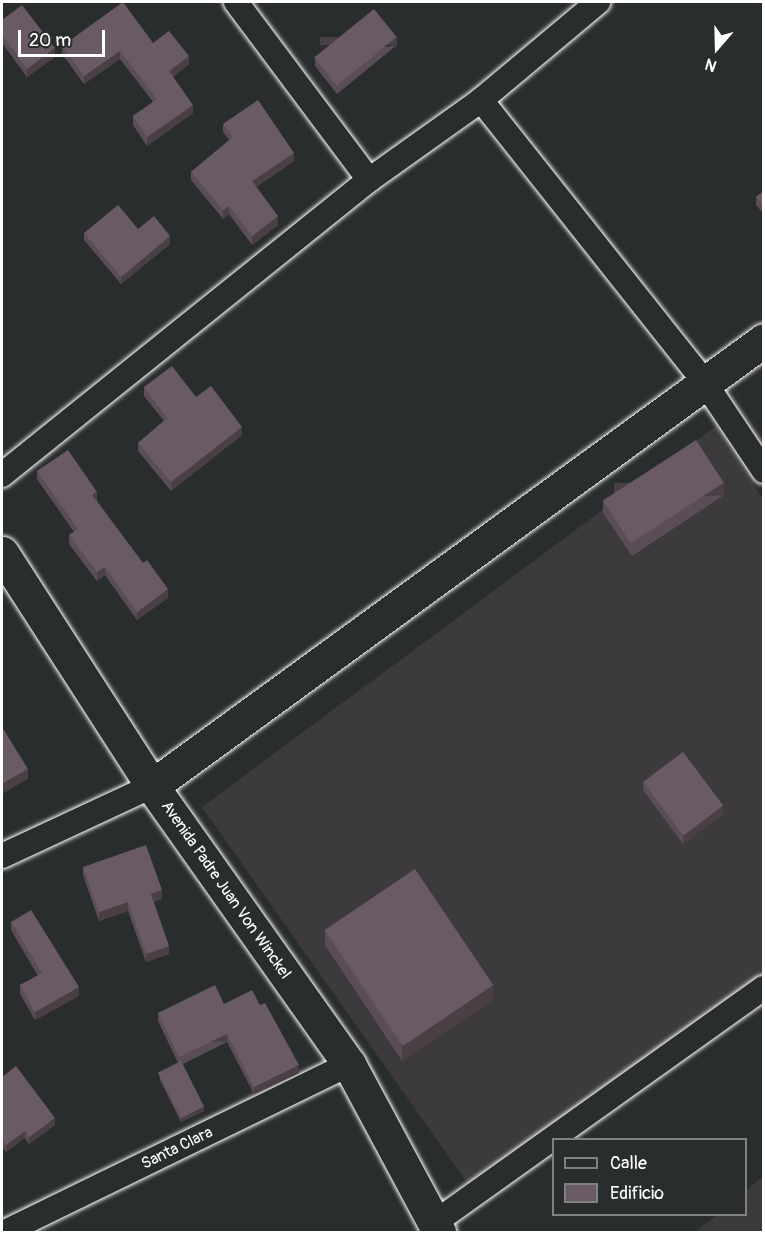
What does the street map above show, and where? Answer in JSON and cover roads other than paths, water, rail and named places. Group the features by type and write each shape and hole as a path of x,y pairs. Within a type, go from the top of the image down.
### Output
{"main road":[{"path":"152,786 764,340"},
{"name":"Avenida Padre Juan Von Winckel","path":"2,554 152,786 350,1064 436,1228"}],"street":[{"path":"236,2 369,180"},
{"path":"2,475 369,180 481,100 598,2"},
{"path":"481,100 705,383 764,471"},
{"path":"2,856 152,786"},
{"path":"559,1138 764,988"},
{"name":"Santa Clara","path":"5,1233 350,1064"},
{"path":"436,1228 552,1143"}]}
